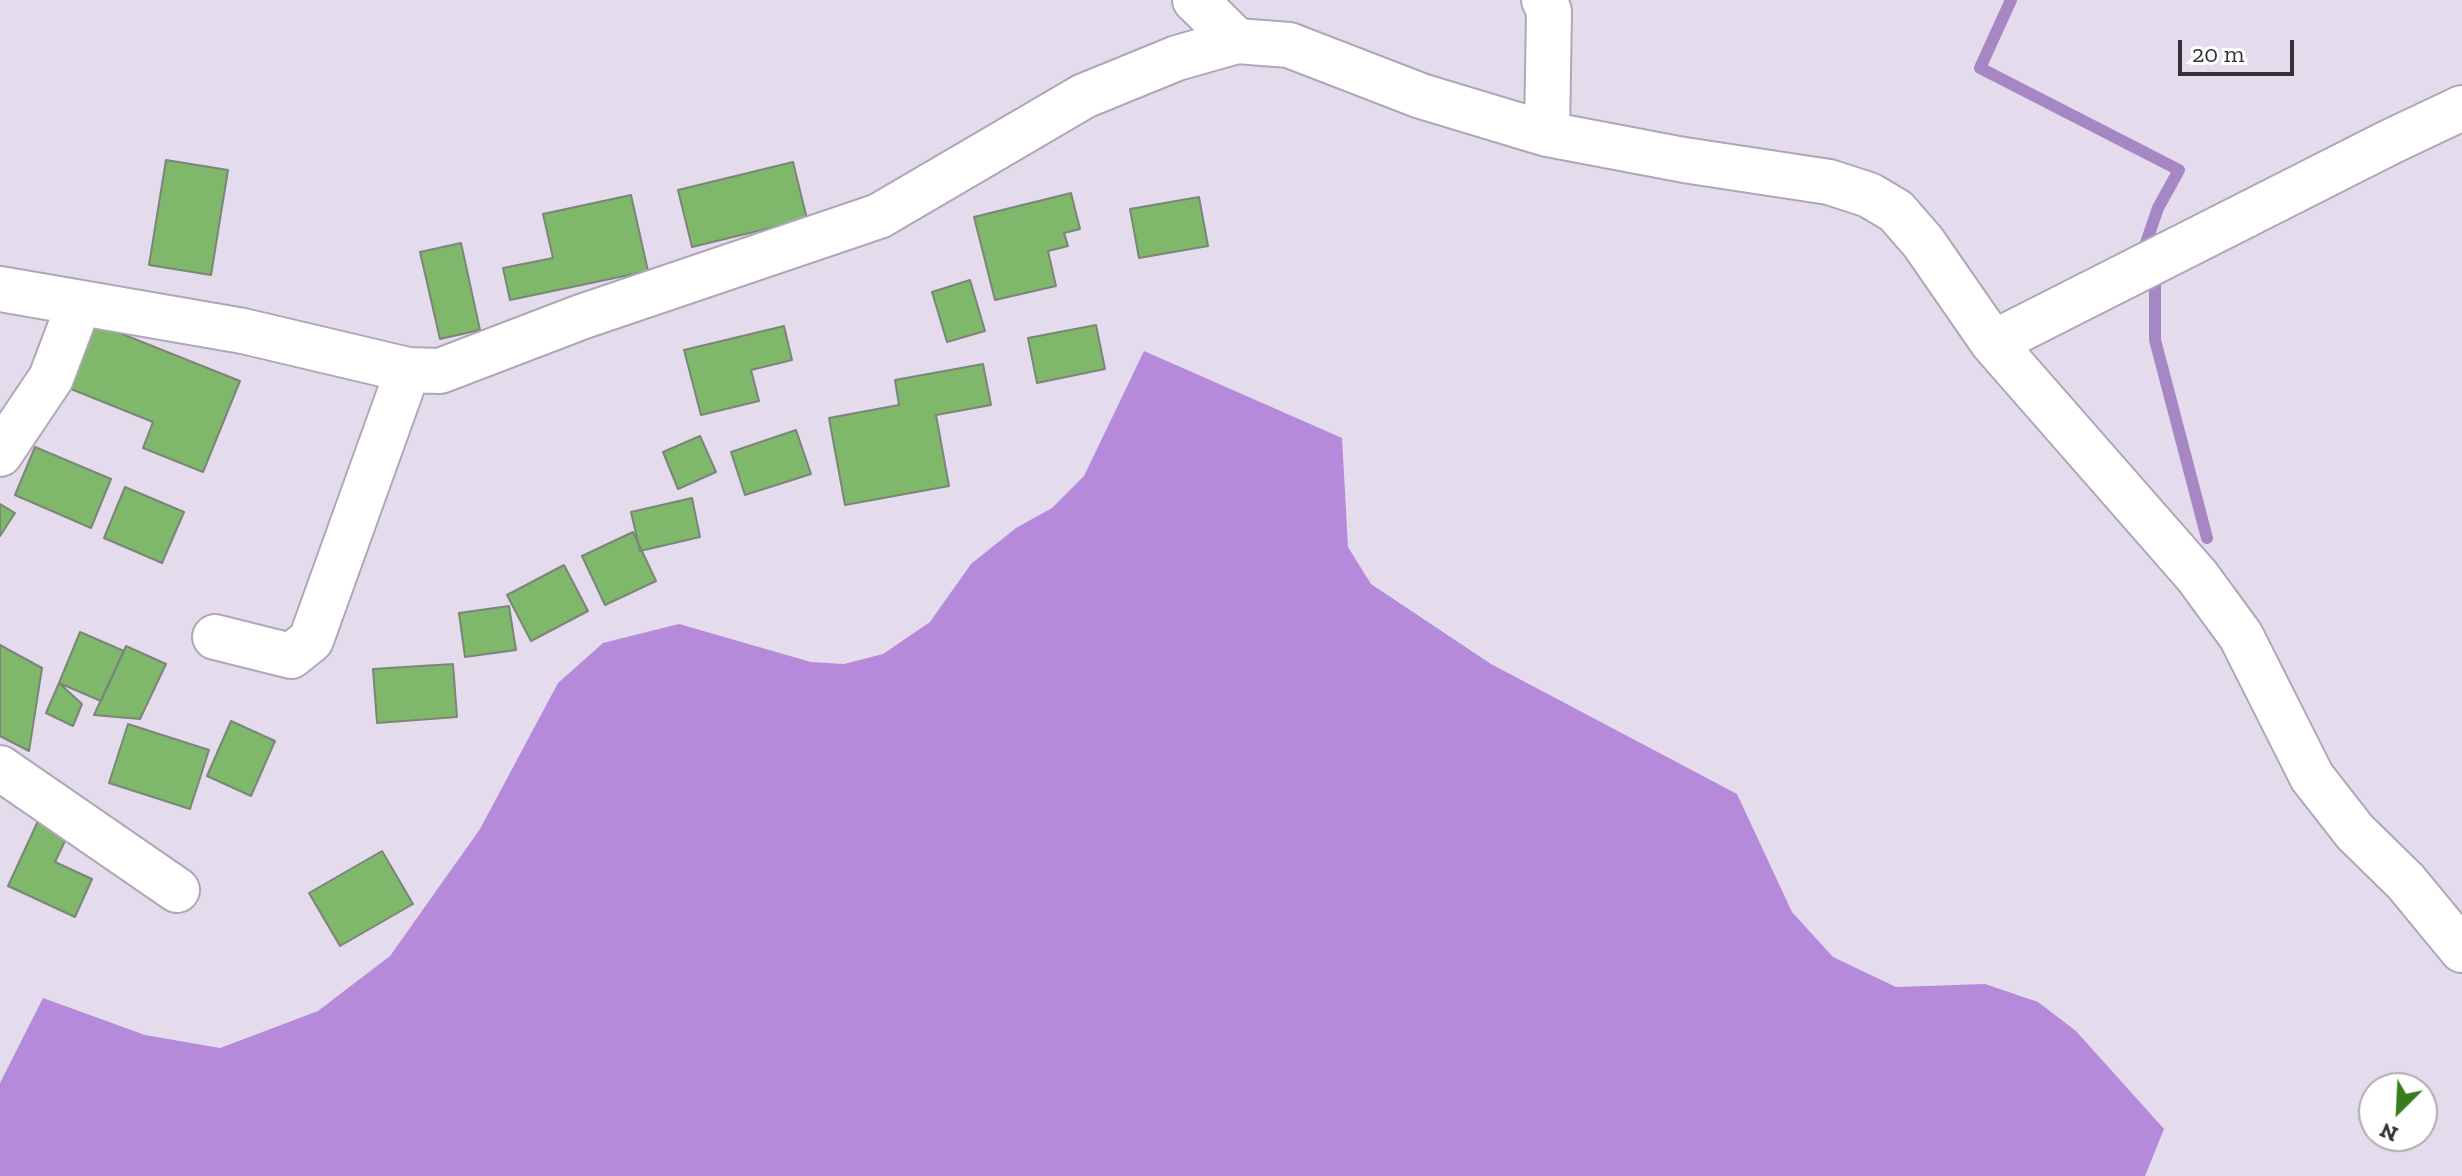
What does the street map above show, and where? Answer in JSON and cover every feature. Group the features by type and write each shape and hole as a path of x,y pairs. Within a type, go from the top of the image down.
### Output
{"street":[{"path":"1195,0 1237,41"},
{"path":"1544,0 1549,11 1547,134"},
{"path":"0,289 243,331 408,370 440,371 581,317 879,216 1084,96 1177,58 1237,41 1289,45 1421,96 1547,134 1684,160 1829,182 1869,195 1896,211 1923,242 1993,343 2197,576 2241,636 2312,777 2355,832 2406,882 2462,950"},
{"path":"1993,343 2462,108"},
{"path":"0,454 51,378 79,304"},
{"path":"215,637 291,656 311,640 408,370"},
{"path":"0,768 177,890"}],"shaded area":[{"path":"1144,351 1342,438 1348,547 1371,584 1491,664 1737,794 1792,912 1833,957 1896,987 1985,984 2038,1002 2076,1031 2164,1129 2145,1176 0,1176 0,1083 43,998 145,1035 220,1048 318,1011 390,956 480,829 558,683 603,643 679,624 811,662 844,664 883,654 930,622 971,564 1016,528 1052,508 1084,476"}],"building":[{"path":"166,160 228,170 211,275 149,265"},
{"path":"793,162 807,219 692,247 678,190"},
{"path":"1071,193 1080,229 1064,233 1068,246 1048,251 1056,286 995,300 974,217"},
{"path":"631,195 648,271 510,300 503,268 553,258 543,214"},
{"path":"1199,197 1208,246 1139,258 1130,209"},
{"path":"461,243 480,330 440,339 420,252"},
{"path":"970,280 985,331 947,342 932,292"},
{"path":"92,322 240,381 203,472 143,448 153,422 66,387"},
{"path":"1096,325 1105,369 1037,383 1028,338"},
{"path":"784,326 792,360 751,370 759,401 701,415 684,350"},
{"path":"983,364 991,405 936,415 949,486 845,505 829,418 899,405 895,380"},
{"path":"796,430 811,474 745,495 731,452"},
{"path":"700,436 716,472 678,489 663,452"},
{"path":"35,447 111,479 91,528 15,495"},
{"path":"125,487 184,512 162,563 104,538"},
{"path":"692,498 700,537 640,551 631,512"},
{"path":"0,504 15,513 0,536"},
{"path":"633,532 656,581 605,605 582,556"},
{"path":"564,565 588,611 531,641 507,595"},
{"path":"509,606 516,650 465,657 459,613"},
{"path":"80,632 124,651 101,701 59,683"},
{"path":"0,645 42,668 29,751 0,736"},
{"path":"126,646 166,664 140,719 94,715"},
{"path":"453,664 457,717 377,723 373,669"},
{"path":"59,683 82,704 73,726 46,713"},
{"path":"231,721 275,741 251,796 207,776"},
{"path":"128,724 209,750 190,809 109,783"},
{"path":"44,808 74,822 55,862 92,879 75,917 8,886"},
{"path":"382,851 413,904 340,946 309,893"}],"waterway":[{"path":"2011,0 1980,68 2179,170 2158,208 2145,246"},
{"path":"2155,286 2155,340 2207,538"}]}
